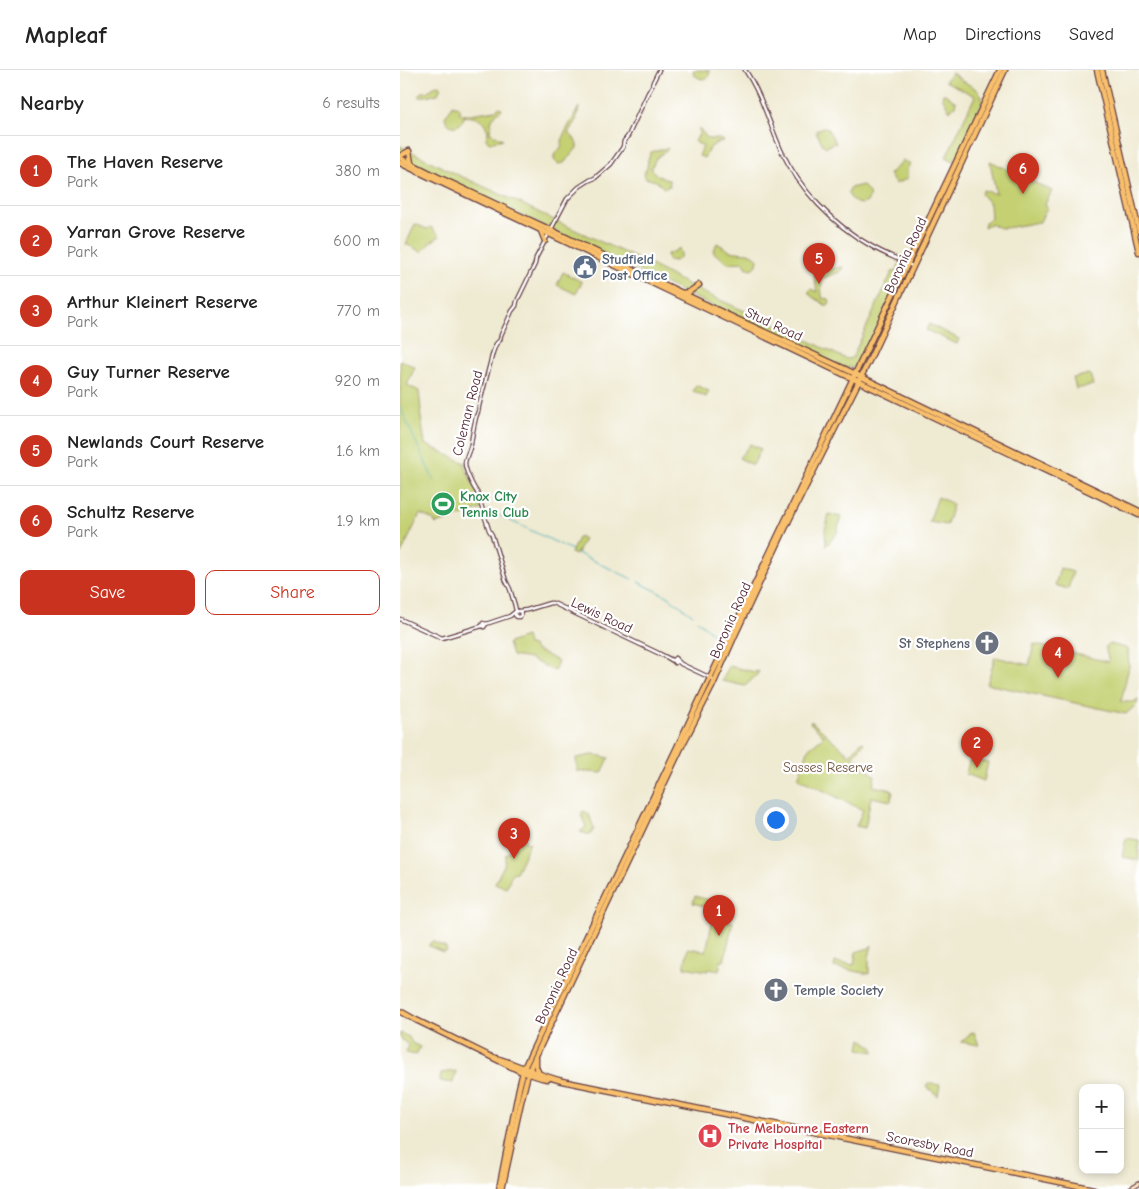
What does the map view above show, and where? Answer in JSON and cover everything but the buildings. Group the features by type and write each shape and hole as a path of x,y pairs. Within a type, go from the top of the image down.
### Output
{"main road":[{"name":"Boronia Road","path":"500,1189 528,1061 715,680 790,518 859,379 1000,70"},
{"name":"Boronia Road","path":"500,1189 521,1082 536,1054 710,677 846,392 1005,70"},
{"path":"1097,70 1139,231"},
{"path":"1102,70 1108,110"},
{"path":"1110,116 1139,252"},
{"path":"400,157 409,151 410,163"},
{"name":"Stud Road","path":"400,157 845,376 859,379 1138,513"},
{"name":"Stud Road","path":"400,163 540,230 550,232 843,368 854,377"},
{"path":"540,230 545,241"},
{"path":"682,293 689,292 699,285"},
{"path":"843,368 858,367"},
{"path":"845,376 847,381 846,392"},
{"name":"Stud Road","path":"1074,482 1125,504 1138,513"},
{"name":"Scoresby Road","path":"400,1011 418,1022 542,1078 1094,1189"},
{"path":"536,1054 538,1074"},
{"path":"521,1082 513,1065 528,1061"},
{"name":"Scoresby Road","path":"526,1071 556,1080"}],"street":[{"name":"Coleman Road","path":"517,611 492,535 466,468 465,463 471,446 470,441 476,416 479,412 496,344 500,340 536,259 563,206 572,194 582,185 595,178 619,154 659,70"},
{"path":"745,70 764,104 782,150 806,190 826,212 852,234 873,247 910,265"},
{"name":"Lewis Road","path":"517,611 554,603 715,680"},
{"name":"Lewis Road","path":"521,615 527,610"},
{"path":"510,616 521,615 521,612 517,611"},
{"path":"400,619 442,638 510,616 517,611"},
{"path":"517,611 517,616"}],"green space":[{"path":"693,70 710,70 707,78 701,79 694,75"},
{"path":"952,73 976,89 983,101 956,162 946,157 975,96 945,81"},
{"path":"438,85 441,86 438,94 419,97 421,92 426,92"},
{"path":"943,94 956,102 950,111 942,97"},
{"path":"453,105 460,108 460,113 464,115 496,110 499,107 502,109 493,119 490,133 503,139 487,141 488,131 484,123 477,118 464,116 458,125 452,126 449,124 445,117"},
{"path":"579,107 576,120 568,133 577,144 577,148 564,163 558,164 554,160 554,155 561,148 563,136"},
{"path":"823,127 827,128 836,143 827,147 823,145 816,132"},
{"path":"699,128 708,139 724,141 712,146 704,158 699,156 703,146 695,142 699,134"},
{"path":"400,146 649,264 702,292 783,328 846,359 852,358 892,272 895,272 901,261 908,264 858,367 843,368 411,163 408,151 400,156"},
{"path":"667,148 656,158 651,169 658,176 669,180 670,186 664,188 656,181 645,178 644,173 651,152"},
{"path":"902,160 910,164 907,169 907,179 895,184 889,174"},
{"path":"990,161 1052,191 1045,204 1048,209 1045,211 1040,222 1007,228 992,225 984,227 985,222 991,219 990,204 981,194 983,190 996,194"},
{"path":"863,185 869,196 867,202 861,204 853,201 848,193 850,188"},
{"path":"415,224 427,229 431,227 440,236 422,252 406,244"},
{"path":"717,243 731,251 752,254 758,259 757,265 751,269 746,267 744,262 728,263 713,252"},
{"path":"679,248 680,257 675,261 668,260 667,254"},
{"path":"814,261 831,269 843,267 840,272 821,279 822,298 829,299 828,305 825,305 809,294 811,289 817,292 814,275 816,264"},
{"path":"563,272 582,282 576,294 557,285"},
{"path":"929,324 959,339 957,344 926,330"},
{"path":"400,360 415,367 407,385 419,391 425,444 465,463 482,509 436,524 433,520 420,514 401,554 400,554"},
{"path":"1090,374 1093,385 1076,389 1073,378"},
{"path":"696,385 709,391 706,397 693,391"},
{"path":"750,444 761,449 753,465 739,458"},
{"path":"938,497 953,504 947,525 929,522"},
{"path":"829,514 841,517 837,533 826,546 825,530"},
{"path":"579,536 584,539 576,555 571,553"},
{"path":"1060,568 1073,572 1068,589 1055,585"},
{"path":"526,637 528,645 558,661 554,671 530,659 512,656 508,643"},
{"path":"1034,644 1109,662 1106,646 1111,644 1128,649 1129,666 1121,702 1133,702 1138,699 1137,704 1126,714 987,684 995,657 1029,665"},
{"path":"729,666 755,672 759,671 745,686 722,681"},
{"name":"Sasses Reserve","path":"811,721 850,755 862,741 864,743 853,756 875,776 873,786 893,790 891,801 871,797 865,828 856,826 863,810 798,778 809,748 824,736 810,723"},
{"path":"592,755 609,758 602,773 577,771 576,758"},
{"path":"969,761 988,762 984,781 966,774"},
{"path":"584,811 589,814 594,829 590,835 580,832 586,827 581,813"},
{"path":"521,827 526,843 530,842 516,873 513,872 506,888 495,883 504,865 506,854 516,847 510,830"},
{"path":"1126,838 1139,840 1139,860 1122,857"},
{"path":"695,896 709,900 707,907 693,903"},
{"path":"713,918 733,922 724,961 721,961 719,971 684,967 688,948 706,951"},
{"path":"432,941 446,948 447,951 443,952 429,946"},
{"path":"872,945 869,957 869,974 834,967 835,962 854,965 856,952 869,948"},
{"path":"974,1032 979,1045 961,1042 970,1033"},
{"path":"400,1033 409,1037 412,1043 420,1047 416,1055 406,1053 408,1045 400,1038"},
{"path":"861,1039 874,1048 874,1052 859,1049"},
{"path":"456,1071 453,1083 440,1081 441,1073"},
{"path":"928,1083 940,1085 938,1096 926,1086"}],"waterway":[{"path":"400,407 434,481"},
{"path":"488,510 572,550"},
{"path":"577,553 632,579"},
{"path":"638,582 667,596 693,615"},
{"path":"697,620 720,640"}],"place":[{"name":"Schultz Reserve","path":"1023,194"},
{"name":"Studfield Post Office","path":"585,267"},
{"name":"Newlands Court Reserve","path":"819,284"},
{"name":"Knox City Tennis Club","path":"443,504"},
{"name":"St Stephens","path":"987,643"},
{"name":"Guy Turner Reserve","path":"1058,678"},
{"name":"Yarran Grove Reserve","path":"977,768"},
{"name":"Arthur Kleinert Reserve","path":"514,859"},
{"name":"The Haven Reserve","path":"719,936"},
{"name":"Temple Society","path":"776,990"},
{"name":"The Melbourne Eastern Private Hospital","path":"710,1136"}]}
